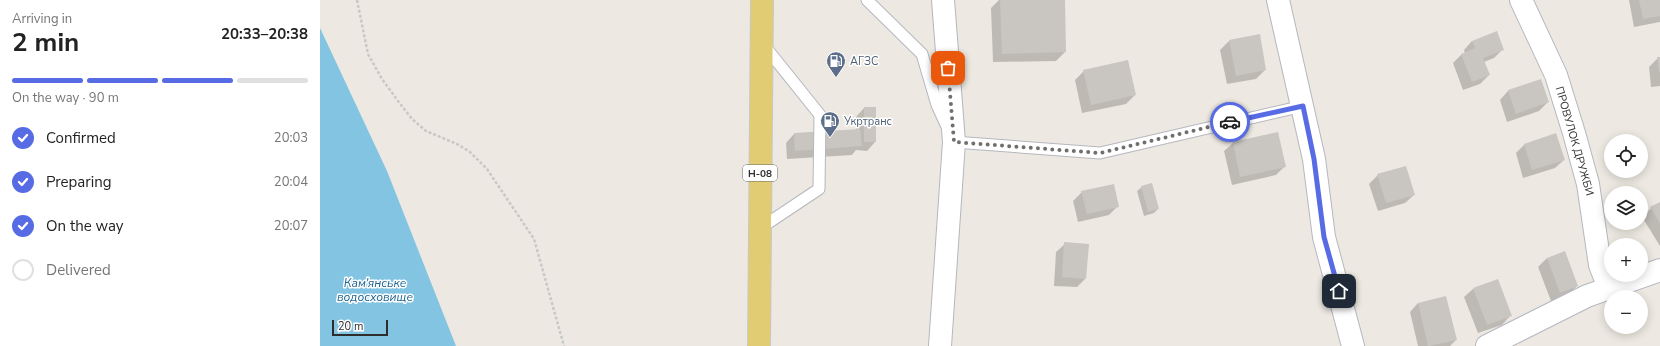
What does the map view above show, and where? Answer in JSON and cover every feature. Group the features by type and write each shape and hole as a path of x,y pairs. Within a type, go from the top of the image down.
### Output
{"main road":[{"name":"Н-08","path":"759,346 759,230 763,44 762,0"}],"street":[{"path":"940,346 954,142 943,0"},
{"path":"1278,0 1314,159 1324,237 1353,346"},
{"name":"ПРОВУЛОК ДРУЖБИ","path":"1521,0 1556,75 1574,133 1588,184 1595,223 1600,265 1609,288"},
{"path":"1486,346 1587,296 1660,270"}],"lane":[{"path":"867,0 922,54 937,105 954,142 1100,153 1303,106"},
{"path":"759,230 819,189 820,115 763,44"}],"path":[{"path":"357,0 368,54 382,79 398,101 412,119 426,131 457,144 470,152 487,169 534,239 564,346"}],"water":[{"name":"Кам'янське водосховище","path":"320,28 387,171 456,346 320,346"}],"building":[{"path":"1000,0 1065,0 1066,52 1002,54"},
{"path":"1639,0 1660,0 1660,16 1643,19"},
{"path":"1497,31 1504,50 1483,58 1490,75 1472,82 1461,54 1475,48 1472,41"},
{"path":"1260,34 1266,70 1236,76 1229,40"},
{"path":"1657,57 1660,57 1660,72 1659,72"},
{"path":"1128,60 1136,95 1091,105 1083,70"},
{"path":"1541,79 1549,102 1516,114 1508,90"},
{"path":"864,107 876,107 876,142 864,142"},
{"path":"860,129 862,146 795,151 794,133"},
{"path":"1278,132 1286,167 1240,177 1233,142"},
{"path":"1556,133 1565,160 1532,170 1524,144"},
{"path":"1406,166 1415,195 1386,203 1377,174"},
{"path":"1152,183 1159,209 1148,212 1141,186"},
{"path":"1114,184 1119,207 1087,214 1081,191"},
{"path":"1660,202 1660,223 1650,207"},
{"path":"1064,242 1089,244 1086,279 1062,277"},
{"path":"1565,251 1578,286 1560,293 1547,258"},
{"path":"1498,279 1512,316 1487,325 1473,288"},
{"path":"1446,296 1457,340 1428,346 1418,303"}],"way so far":[{"path":"948,68 954,142 1100,153 1230,122"}],"place":[{"name":"АГЗС","path":"836,78"},
{"name":"Укртранс","path":"830,138"}],"route":[{"path":"1230,122 1303,106 1314,159 1324,237 1339,291"}]}
